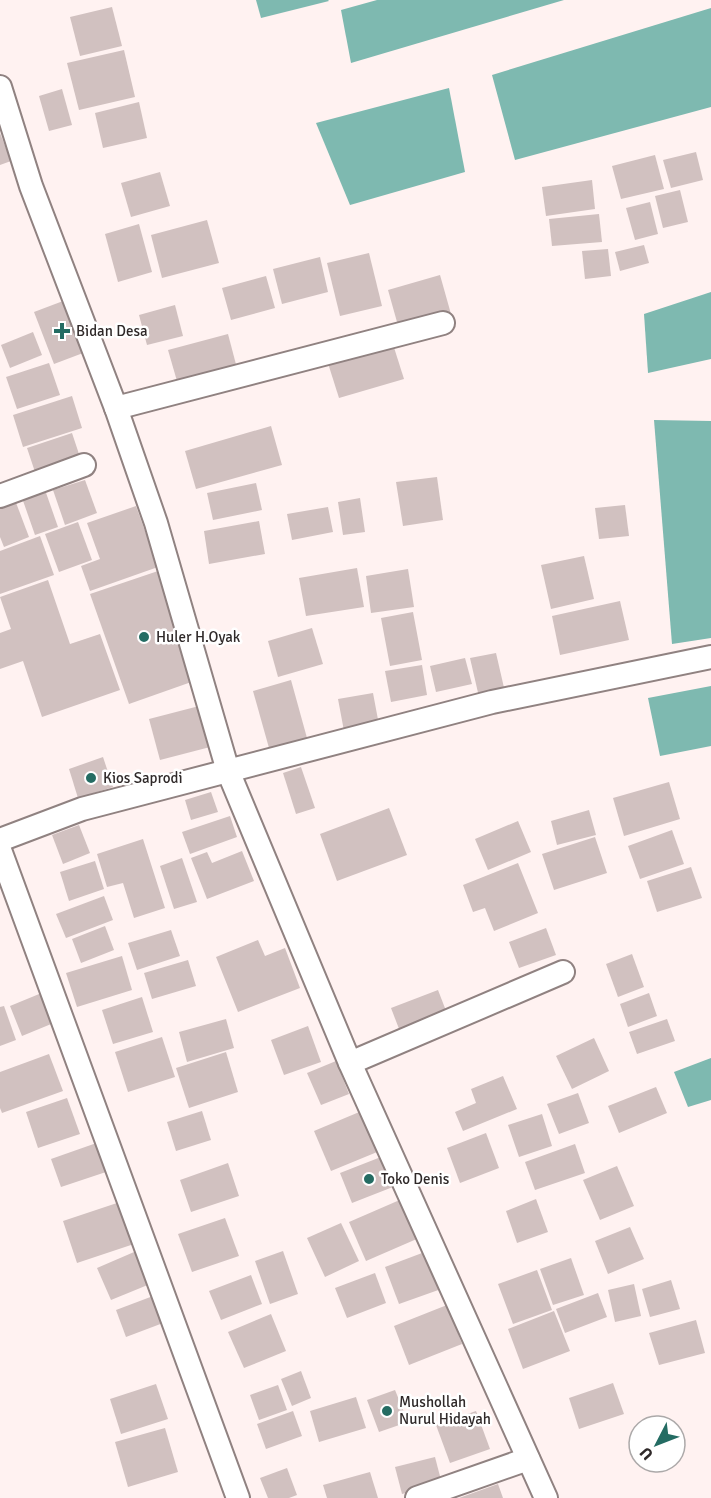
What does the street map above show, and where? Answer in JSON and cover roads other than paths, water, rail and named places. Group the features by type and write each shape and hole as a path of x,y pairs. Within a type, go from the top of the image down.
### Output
{"street":[{"path":"2,100 31,186 116,408 156,523 228,771 350,1063 546,1498"},
{"path":"116,408 443,323"},
{"path":"0,496 84,465"},
{"path":"0,840 82,809 492,702 711,657"},
{"path":"0,850 238,1498"},
{"path":"350,1063 563,972"},
{"path":"417,1498 528,1459"}],"water":[{"path":"256,0 328,0 329,1 261,18"},
{"path":"377,0 564,0 351,63 341,10"},
{"path":"711,8 711,107 515,160 492,75"},
{"path":"449,88 465,172 350,205 316,123"},
{"path":"711,292 711,359 648,373 644,314"},
{"path":"654,420 711,421 711,638 672,644"},
{"path":"711,686 711,746 660,756 648,698"},
{"path":"711,1058 711,1100 688,1107 674,1072"}],"place":[{"name":"Bidan Desa","path":"62,331"},
{"name":"Huler H.Oyak","path":"144,637"},
{"name":"Kios Saprodi","path":"91,778"},
{"name":"Toko Denis","path":"369,1179"},
{"name":"Mushollah Nurul Hidayah","path":"387,1411"}]}
